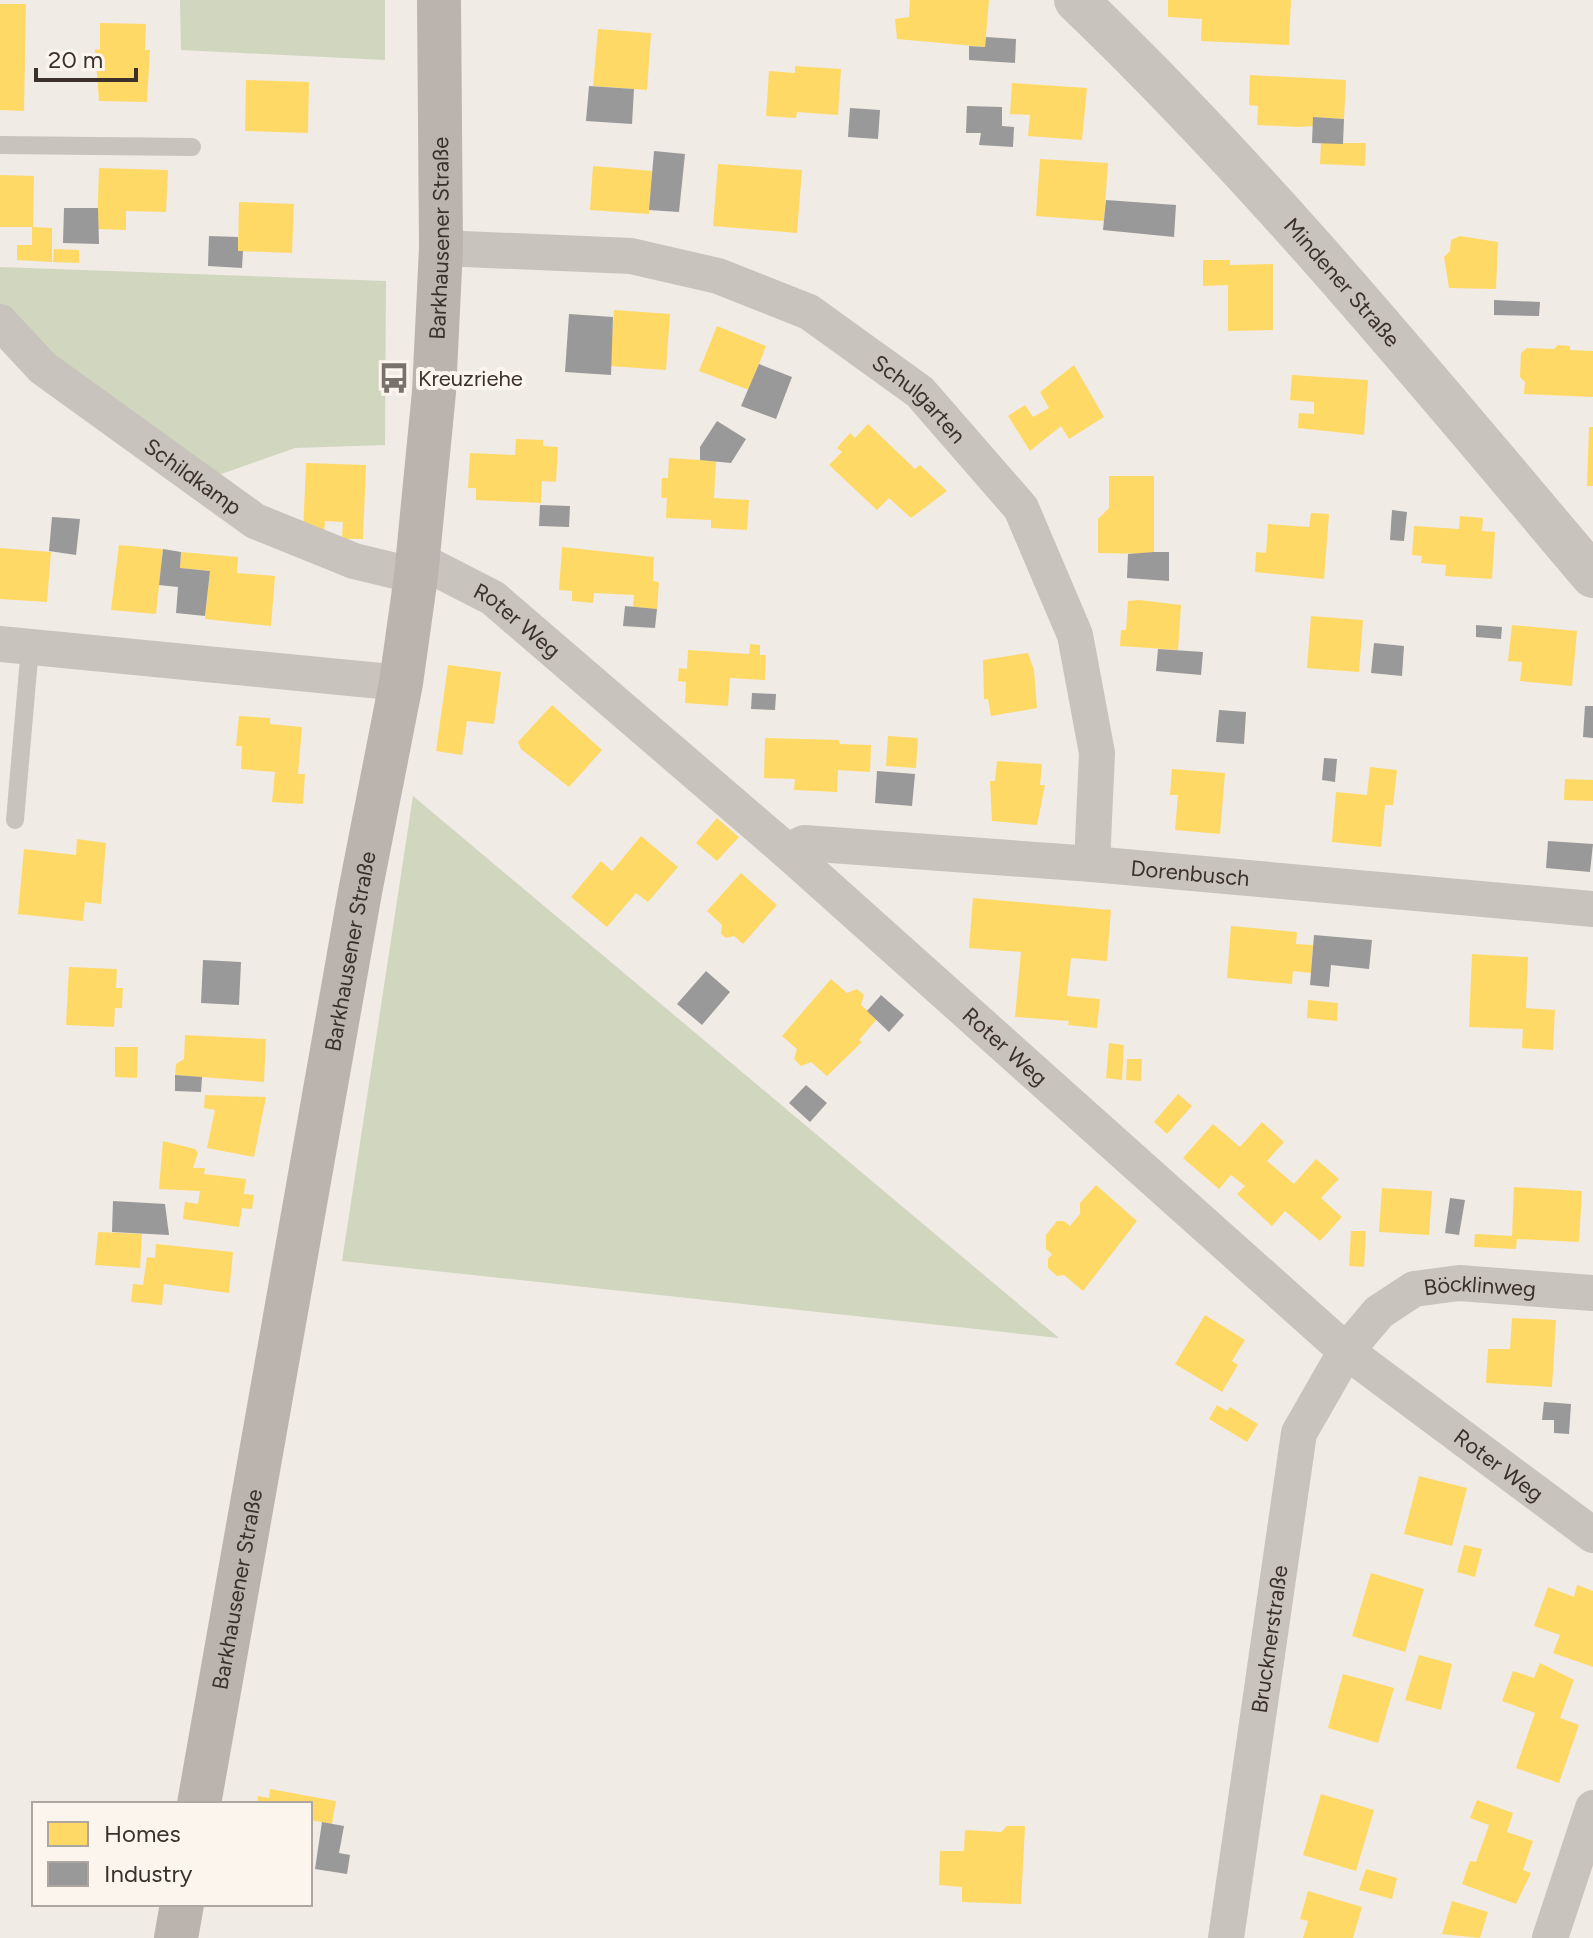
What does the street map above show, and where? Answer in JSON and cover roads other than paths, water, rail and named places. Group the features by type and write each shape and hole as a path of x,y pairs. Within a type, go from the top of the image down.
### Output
{"main road":[{"name":"Barkhausener Straße","path":"199,1802 360,892 401,683 417,568 434,392 441,248 439,0"},
{"path":"176,1938 182,1906"}],"street":[{"name":"Mindener Straße","path":"1076,0 1212,135 1329,265 1593,576"},
{"name":"Schulgarten","path":"441,248 631,256 718,276 809,312 920,392 1021,508 1075,635 1097,753 1092,864"},
{"name":"Schildkamp","path":"0,322 43,368 255,521 354,561 417,568"},
{"name":"Roter Weg","path":"417,568 493,598 787,851 1346,1351 1593,1535"},
{"path":"15,645 401,683"},
{"name":"Dorenbusch","path":"787,851 804,843 1092,864 1593,909"},
{"name":"Böcklinweg","path":"1346,1351 1379,1312 1414,1289 1459,1283 1593,1293"},
{"name":"Brucknerstraße","path":"1226,1938 1299,1433 1346,1351"},
{"path":"1550,1938 1593,1808"}],"lane":[{"path":"0,145 192,147"},
{"path":"15,645 15,820"}],"place":[{"name":"Kreuzriehe","path":"394,378"}]}
